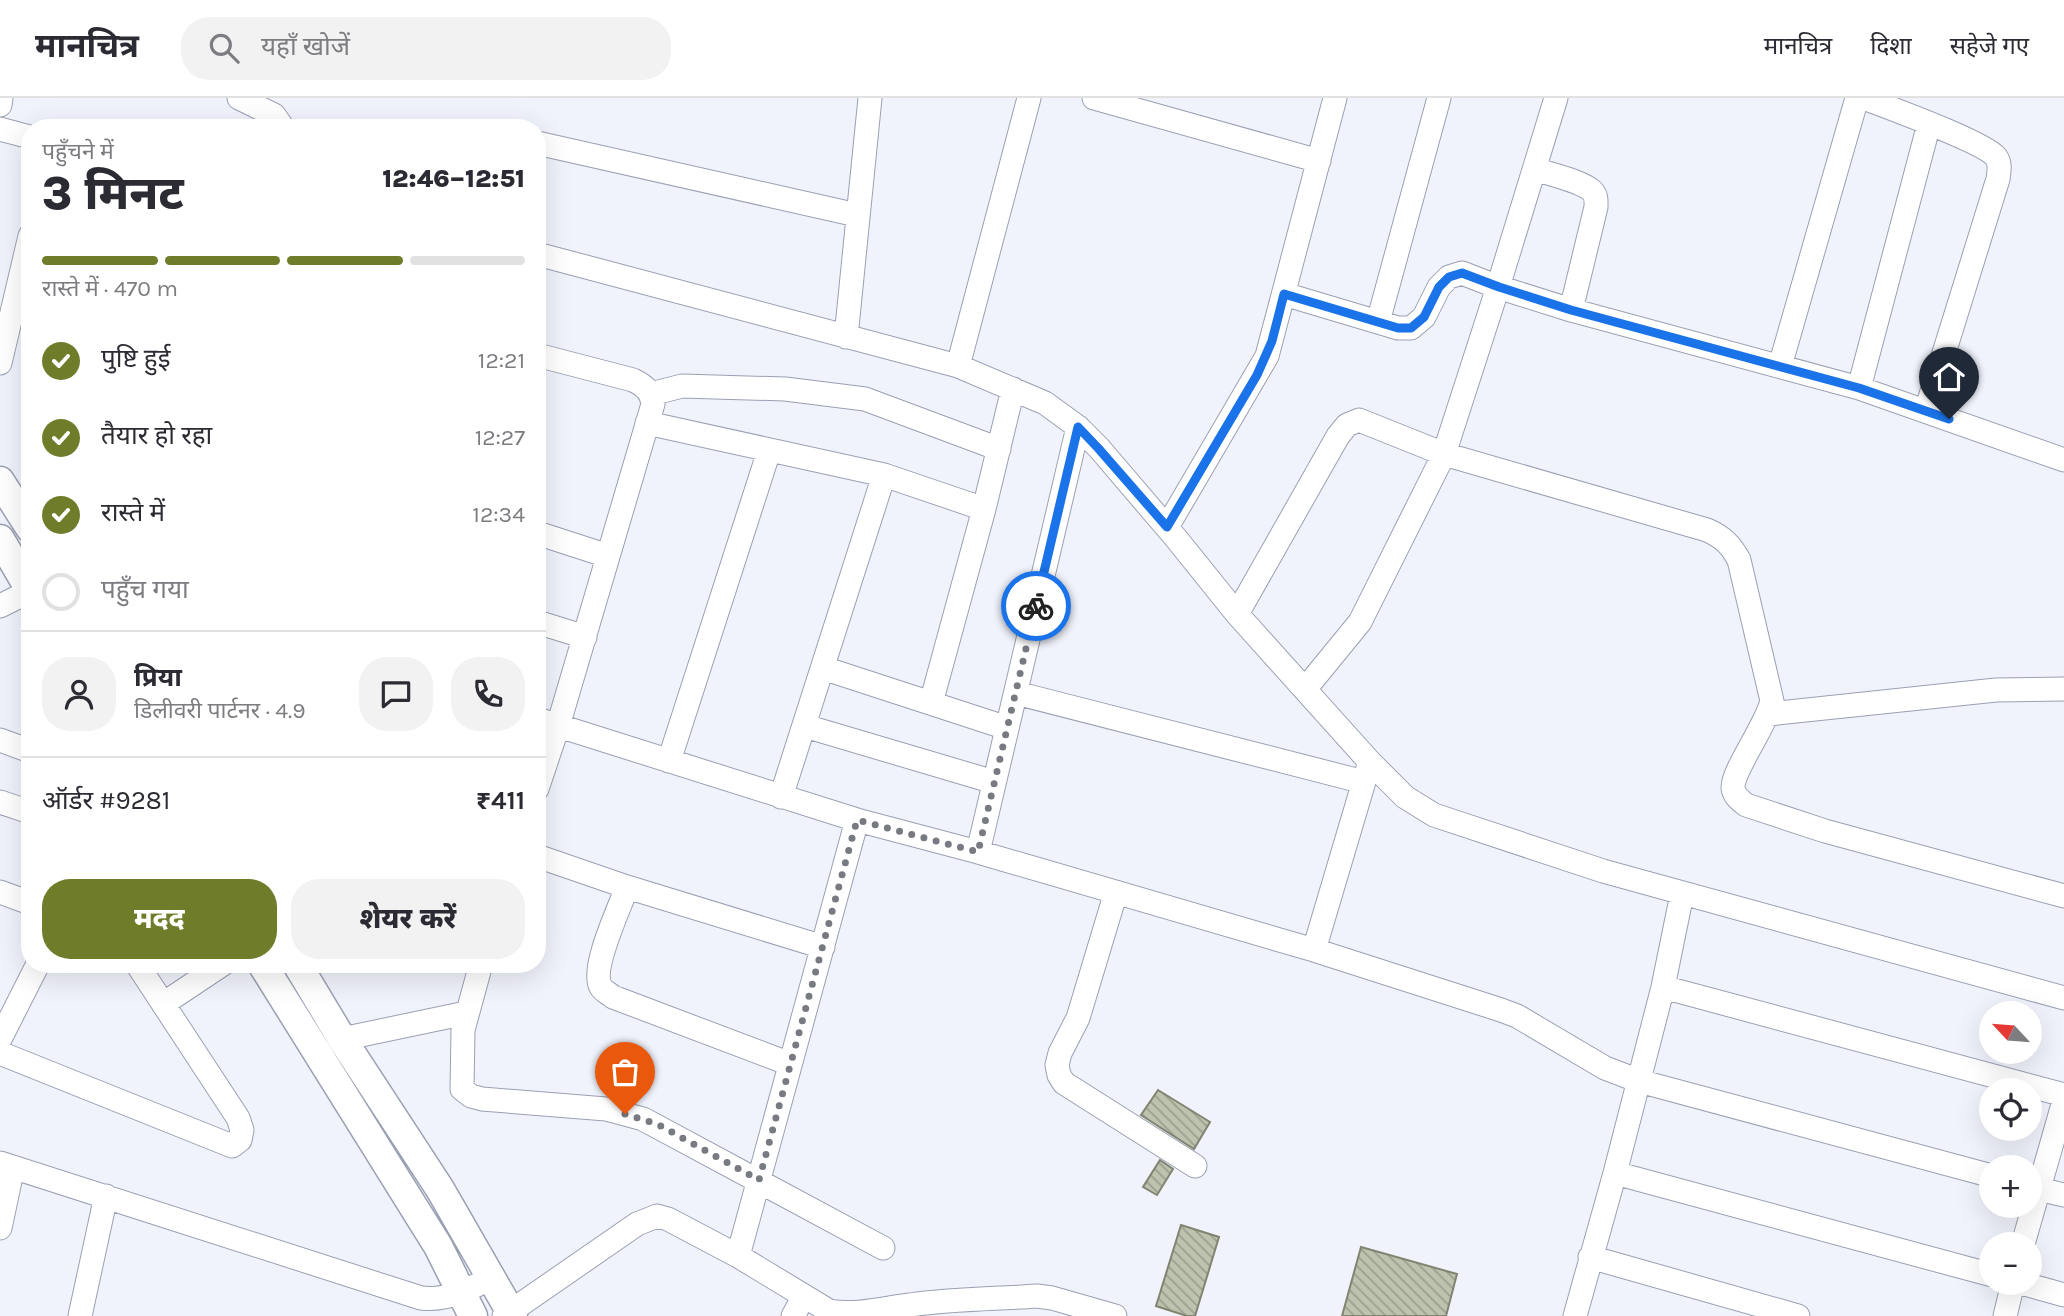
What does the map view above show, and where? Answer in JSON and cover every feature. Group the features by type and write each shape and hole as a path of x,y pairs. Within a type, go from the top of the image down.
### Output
{"main road":[{"path":"0,481 21,514"},
{"path":"0,539 21,575"},
{"path":"268,973 438,1246 448,1306"},
{"path":"302,973 440,1189 510,1315"}],"street":[{"path":"0,104 1,98"},
{"path":"239,98 276,119"},
{"path":"845,337 870,98"},
{"path":"958,366 1029,98"},
{"path":"1094,98 1319,161"},
{"path":"1167,527 1257,375 1272,341 1335,98"},
{"path":"1378,322 1439,98"},
{"path":"1306,688 1360,622 1444,454 1499,287 1556,98"},
{"path":"1780,366 1857,98"},
{"path":"1864,98 1929,124 1994,155 2000,164 1998,178 1926,411"},
{"path":"1859,388 1929,124"},
{"path":"0,129 21,134"},
{"path":"546,145 857,215"},
{"path":"1535,169 1584,186 1592,191 1596,198 1571,310"},
{"path":"546,256 958,366 1045,403 1078,427 1167,527 1237,614 1306,688 1367,772"},
{"path":"1284,294 1398,328 1411,328 1424,317 1439,287 1449,277 1462,273 1571,310 1859,388 2064,460"},
{"path":"0,363 21,274"},
{"path":"546,357 633,380 651,394 653,404 585,637 548,723 857,820 978,852 1314,950 1517,1016 1605,1068 1639,1081 1979,1173"},
{"path":"651,394 682,386 785,389 865,399 999,449"},
{"path":"931,703 984,509 1013,389"},
{"path":"1237,614 1338,436 1347,425 1359,421 1444,454 1721,536 1740,560 1772,701 1769,713 1736,775 1733,787 1736,797 1746,805 1825,831 2064,896"},
{"path":"647,423 769,452 884,475 984,509"},
{"path":"978,852 1078,427"},
{"path":"669,761 769,452"},
{"path":"781,797 884,475"},
{"path":"546,536 608,555"},
{"path":"0,606 21,595"},
{"path":"546,625 585,637"},
{"path":"823,668 1007,728"},
{"path":"1769,713 1996,690 2064,689"},
{"path":"1016,693 1367,772 1434,815 1603,871 2064,998"},
{"path":"804,726 994,782"},
{"path":"0,740 21,748"},
{"path":"1314,950 1367,772"},
{"path":"0,802 21,809"},
{"path":"738,1256 857,820"},
{"path":"546,859 823,947"},
{"path":"627,887 601,959 597,975 601,988 613,997 790,1064"},
{"path":"0,891 21,899"},
{"path":"1116,892 1078,1018 1056,1065 1064,1083 1195,1166"},
{"path":"1575,1316 1639,1081 1682,894"},
{"path":"0,1039 33,973"},
{"path":"0,1054 232,1146 240,1140 242,1130 238,1118 143,973"},
{"path":"163,1004 210,973"},
{"path":"478,973 463,1030 462,1089 471,1096 607,1109 643,1119 883,1248"},
{"path":"1662,987 2064,1095"},
{"path":"342,1039 466,1013"},
{"path":"2042,1165 2064,1101"},
{"path":"0,1228 6,1165 448,1306 491,1278"},
{"path":"1615,1173 1979,1271"},
{"path":"2042,1190 2064,1195"},
{"path":"80,1316 106,1196"},
{"path":"510,1315 636,1224 657,1216 668,1219 738,1256 841,1315 890,1312 911,1305 1037,1296 1115,1316"},
{"path":"1590,1257 1798,1316"},
{"path":"2042,1289 2064,1295"},
{"path":"2005,1316 2010,1295"},
{"path":"793,1316 804,1296"}],"building":[{"path":"1158,1090 1210,1122 1194,1149 1141,1115"},
{"path":"1160,1160 1173,1169 1157,1195 1143,1187"},
{"path":"1181,1225 1219,1237 1195,1316 1156,1306"},
{"path":"1361,1247 1457,1274 1446,1316 1342,1316"}],"way so far":[{"path":"625,1114 657,1124 759,1180 857,820 978,852 1036,606"}],"route":[{"path":"1036,606 1078,427 1167,527 1267,356 1284,294 1398,328 1411,328 1424,317 1439,287 1449,277 1462,273 1571,310 1859,388 1949,419"}]}
